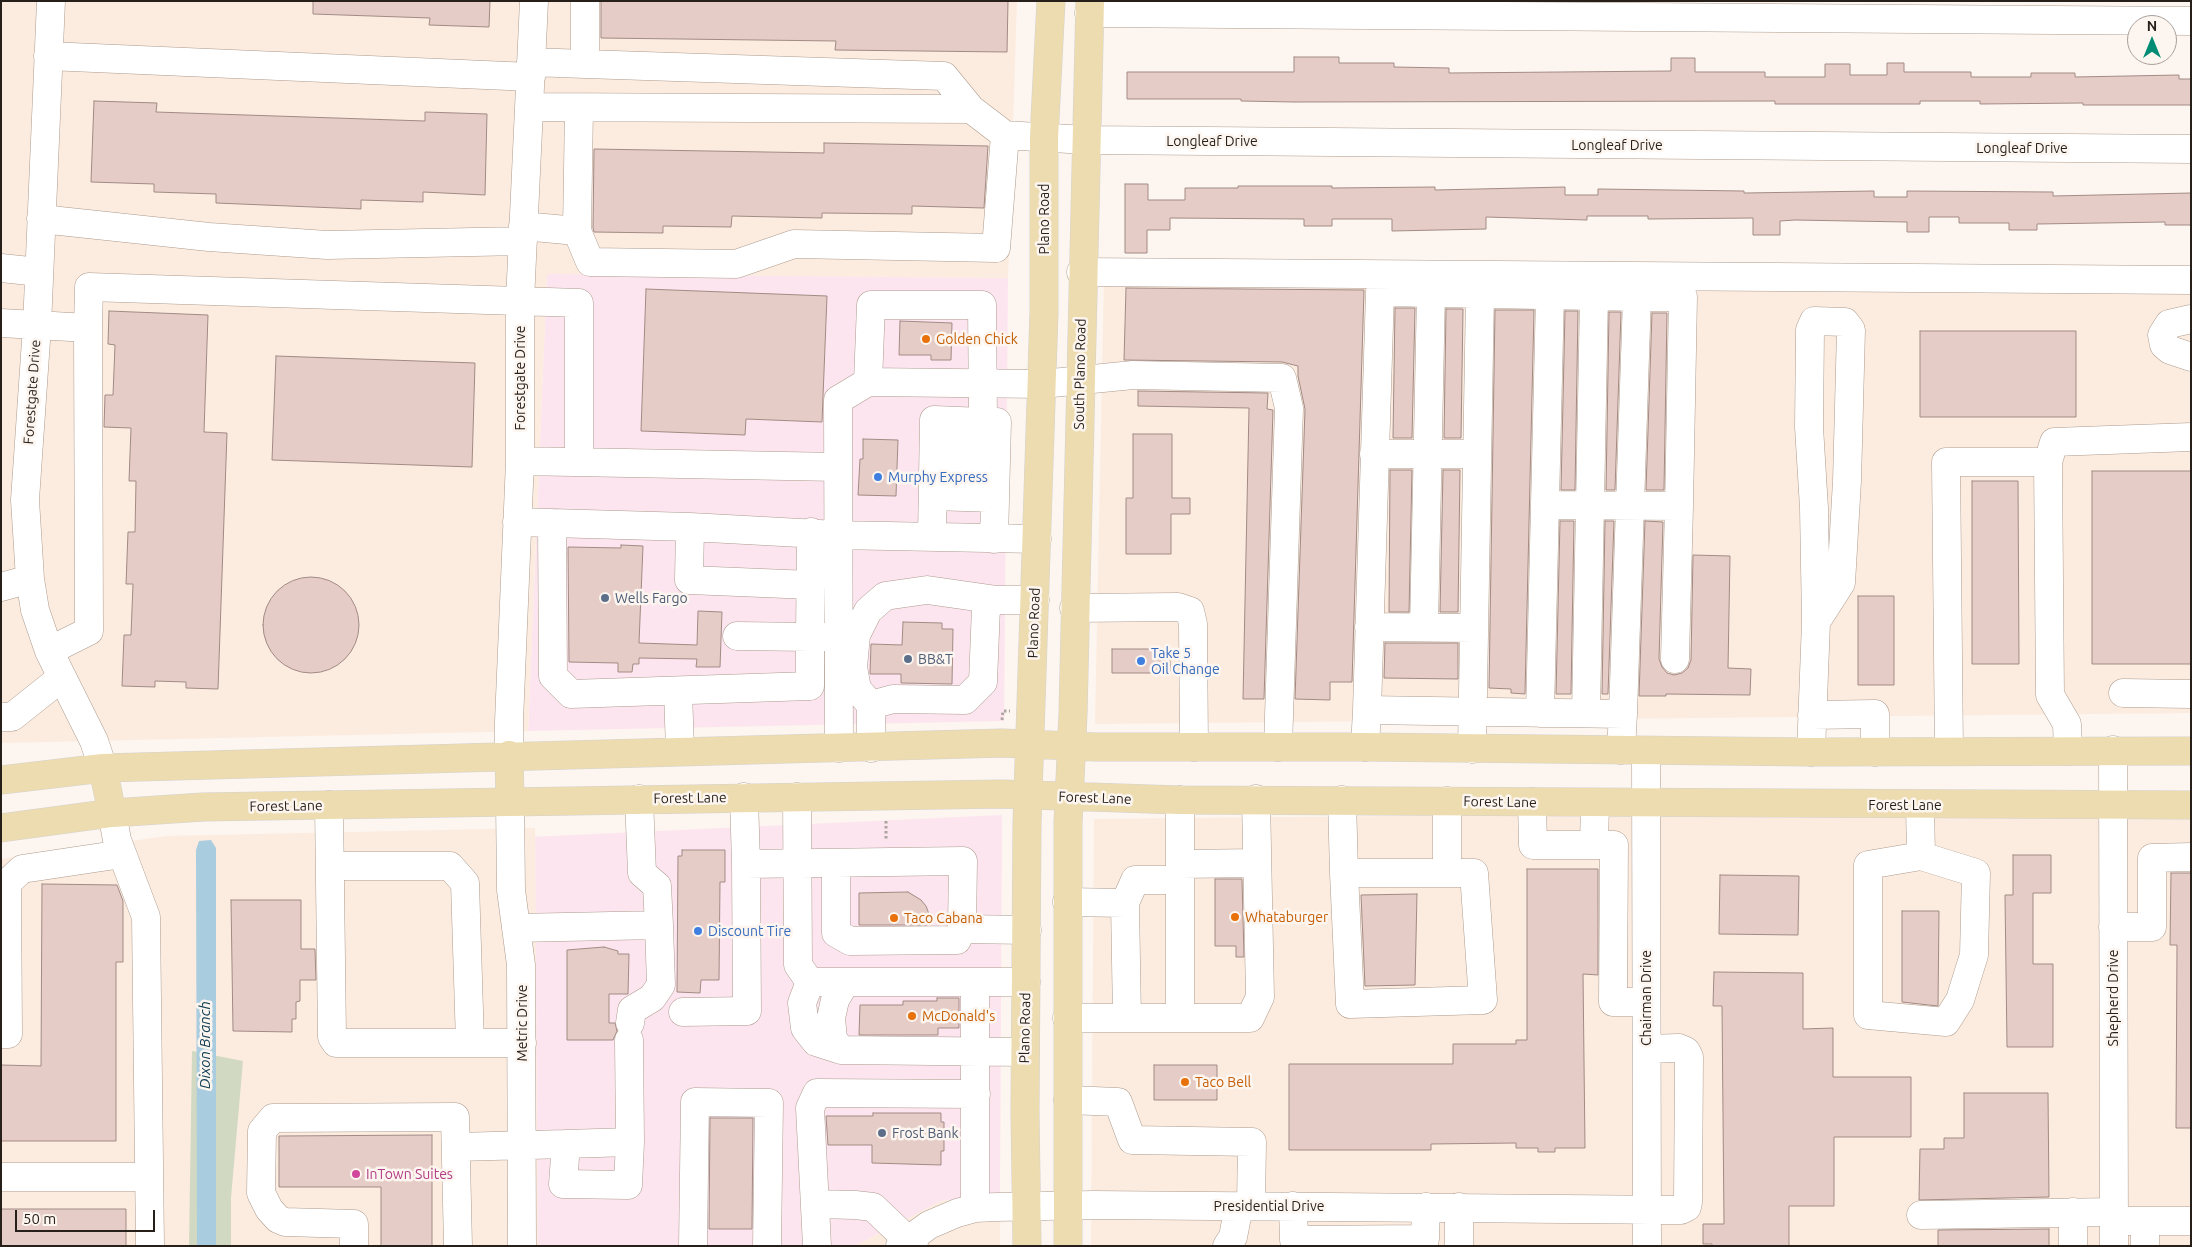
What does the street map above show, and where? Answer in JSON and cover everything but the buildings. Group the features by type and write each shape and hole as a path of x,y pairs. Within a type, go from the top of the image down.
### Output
{"main road":[{"name":"Plano Road","path":"1027,1246 1025,1052 1028,795 1042,384 1044,138 1051,1"},
{"name":"South Plano Road","path":"1072,747 1089,7"},
{"path":"1,780 102,768 680,750 871,748 1002,743 1072,747 1366,747 1634,751 2191,751"},
{"path":"1068,1246 1067,902 1072,747"},
{"path":"509,755 510,802"},
{"path":"102,768 112,813"},
{"name":"Forest Lane","path":"1,828 112,813 203,808 744,797 1028,795 1180,800 1256,799 1646,804 2191,805"}],"street":[{"name":"Forestgate Drive","path":"51,1 37,326 25,500 30,579 36,610 49,651 94,741 102,768"},
{"name":"Forestgate Drive","path":"509,755 508,721 520,461 520,301 534,1"},
{"path":"585,1 585,64"},
{"path":"1089,7 2191,21"},
{"path":"48,56 531,70 585,64 944,76 971,109 1005,135 996,248 794,244 736,264 590,262 577,231 579,108"},
{"path":"529,107 971,109"},
{"name":"Longleaf Drive","path":"1005,135 1085,140 2191,149"},
{"path":"42,219 209,237 326,245 577,231"},
{"path":"1,268 39,272"},
{"path":"1082,272 2191,280"},
{"path":"49,651 89,631 89,287 579,303 579,462"},
{"path":"1366,747 1380,292 1683,297 1675,659"},
{"path":"1424,627 1432,293"},
{"path":"1472,748 1480,294"},
{"path":"1540,713 1550,295"},
{"path":"1586,713 1594,296"},
{"name":"Chairman Drive","path":"1637,297 1623,714 1646,804 1647,1246"},
{"path":"868,382 871,305 982,305 983,422"},
{"path":"2191,319 2169,324 2162,334 2164,345 2170,350 2191,357"},
{"path":"1811,752 1816,622 1814,508 1808,427 1810,330 1814,322 1845,322 1851,330 1848,481 1841,583 1816,622"},
{"path":"1,323 88,328"},
{"path":"552,523 553,676 571,694 810,686 811,584 838,467 838,400 868,382 1042,384 1080,382 1133,375 1282,378 1289,408 1278,747"},
{"path":"932,537 934,420 996,422 994,539"},
{"path":"2068,751 2067,724 2050,695 2048,462 2054,442 2191,437"},
{"path":"934,443 996,445"},
{"path":"1374,454 1477,454"},
{"path":"520,461 838,467"},
{"path":"1949,751 1946,462 2048,462"},
{"path":"933,484 995,486"},
{"path":"1545,505 1679,506"},
{"path":"517,522 690,527 824,534 1037,539"},
{"path":"690,527 689,580 811,584"},
{"path":"824,534 838,637 839,748"},
{"path":"1,587 30,579"},
{"path":"871,748 871,705 857,689 853,666 856,635 868,611 884,596 927,590 996,600 1035,600"},
{"path":"871,705 893,699 965,700 983,682 986,607 996,600"},
{"path":"1074,608 1178,607 1190,611 1194,624 1194,747"},
{"path":"1369,627 1474,628"},
{"path":"737,636 838,637"},
{"path":"1,716 12,717 61,678"},
{"path":"678,690 680,750"},
{"path":"2123,693 2191,694"},
{"path":"1367,710 1623,714"},
{"path":"1812,714 1875,714 1875,752"},
{"name":"Shepherd Drive","path":"2113,750 2114,1226"},
{"path":"683,1012 747,1011 744,797"},
{"path":"798,797 796,864 798,965 810,982"},
{"path":"566,1144 563,1184 628,1185 630,1031 632,1010 652,998 661,984 657,886 642,873 639,799"},
{"path":"1067,1018 1250,1018 1260,997 1256,799"},
{"path":"1180,800 1180,1018"},
{"path":"1342,800 1344,873 1350,1004 1483,1000 1474,873 1344,873"},
{"path":"1447,801 1447,873"},
{"name":"Metric Drive","path":"510,802 510,877 521,965 522,1246"},
{"path":"1532,802 1533,845 1614,844 1613,1002 1646,1002"},
{"path":"1594,845 1595,803"},
{"path":"329,805 332,1037 336,1043 522,1043"},
{"path":"1920,805 1921,856"},
{"path":"112,813 117,840 146,916 150,1246"},
{"path":"1,1034 8,1034 7,883 22,869 122,854"},
{"path":"1921,856 1976,873 1974,955 1960,1000 1946,1022 1868,1015 1868,865 1921,856"},
{"path":"2113,859 2191,857"},
{"path":"2113,928 2152,927 2152,858"},
{"path":"746,864 963,861 962,929 957,940 850,941 836,933 836,864"},
{"path":"1127,1018 1125,902 1135,880 1180,872 1257,863"},
{"path":"330,866 450,866 465,883 470,1043"},
{"path":"1067,902 1125,902"},
{"path":"516,928 660,925"},
{"path":"962,929 1027,930"},
{"path":"810,982 1026,982"},
{"path":"810,982 802,1003 805,1028 816,1042 841,1050 1025,1052"},
{"path":"841,1050 833,1039 831,1018 835,1000 845,983"},
{"path":"975,983 975,1208"},
{"name":"Presidential Drive","path":"907,1243 929,1225 957,1213 975,1208 1068,1205 1648,1208 1681,1210 1686,1207 1688,1202 1689,1057 1686,1051 1679,1048 1646,1049"},
{"path":"817,1246 810,1108 817,1093 976,1094"},
{"path":"1068,1100 1118,1102 1132,1140 1252,1142 1245,1206 1228,1246"},
{"path":"693,1246 696,1102 769,1103 767,1246"},
{"path":"354,1246 354,1224 285,1222 278,1219 269,1209 261,1193 262,1131 273,1118 455,1117 458,1246"},
{"path":"457,1147 630,1142"},
{"path":"1,1176 149,1176"},
{"path":"815,1204 873,1207 907,1243"},
{"path":"1459,1207 1459,1246"},
{"path":"2073,1212 2074,1246"},
{"path":"1921,1215 2073,1212 2145,1234 2191,1221"}],"path":[{"path":"1002,722 1003,711"}],"shaded area":[{"path":"1,1 1017,1 1008,278 547,274 528,731 1,743"},
{"path":"547,273 1008,278 1004,721 528,731"},
{"path":"1104,277 2191,285 2191,713 1095,724"},
{"path":"2191,808 2191,1246 1091,1246 1094,819"},
{"path":"1002,815 1000,1196 941,1201 855,1246 537,1246 530,837"},
{"path":"535,828 538,1246 1,1246 1,859 167,836"},
{"path":"1000,1196 1000,1246 855,1246 941,1201"}],"green space":[{"path":"192,1051 243,1061 231,1198 231,1246 189,1246"}],"water":[{"name":"Dixon Branch","path":"211,840 216,848 216,1246 197,1246 196,850 199,841"}],"place":[{"name":"Golden Chick","path":"926,339"},
{"name":"Murphy Express","path":"878,477"},
{"name":"Wells Fargo","path":"605,598"},
{"name":"BB&T","path":"908,659"},
{"name":"Take 5 Oil Change","path":"1141,661"},
{"name":"Whataburger","path":"1235,917"},
{"name":"Taco Cabana","path":"894,918"},
{"name":"Discount Tire","path":"698,931"},
{"name":"McDonald's","path":"912,1016"},
{"name":"Taco Bell","path":"1185,1082"},
{"name":"Frost Bank","path":"882,1133"},
{"name":"InTown Suites","path":"356,1174"}]}
